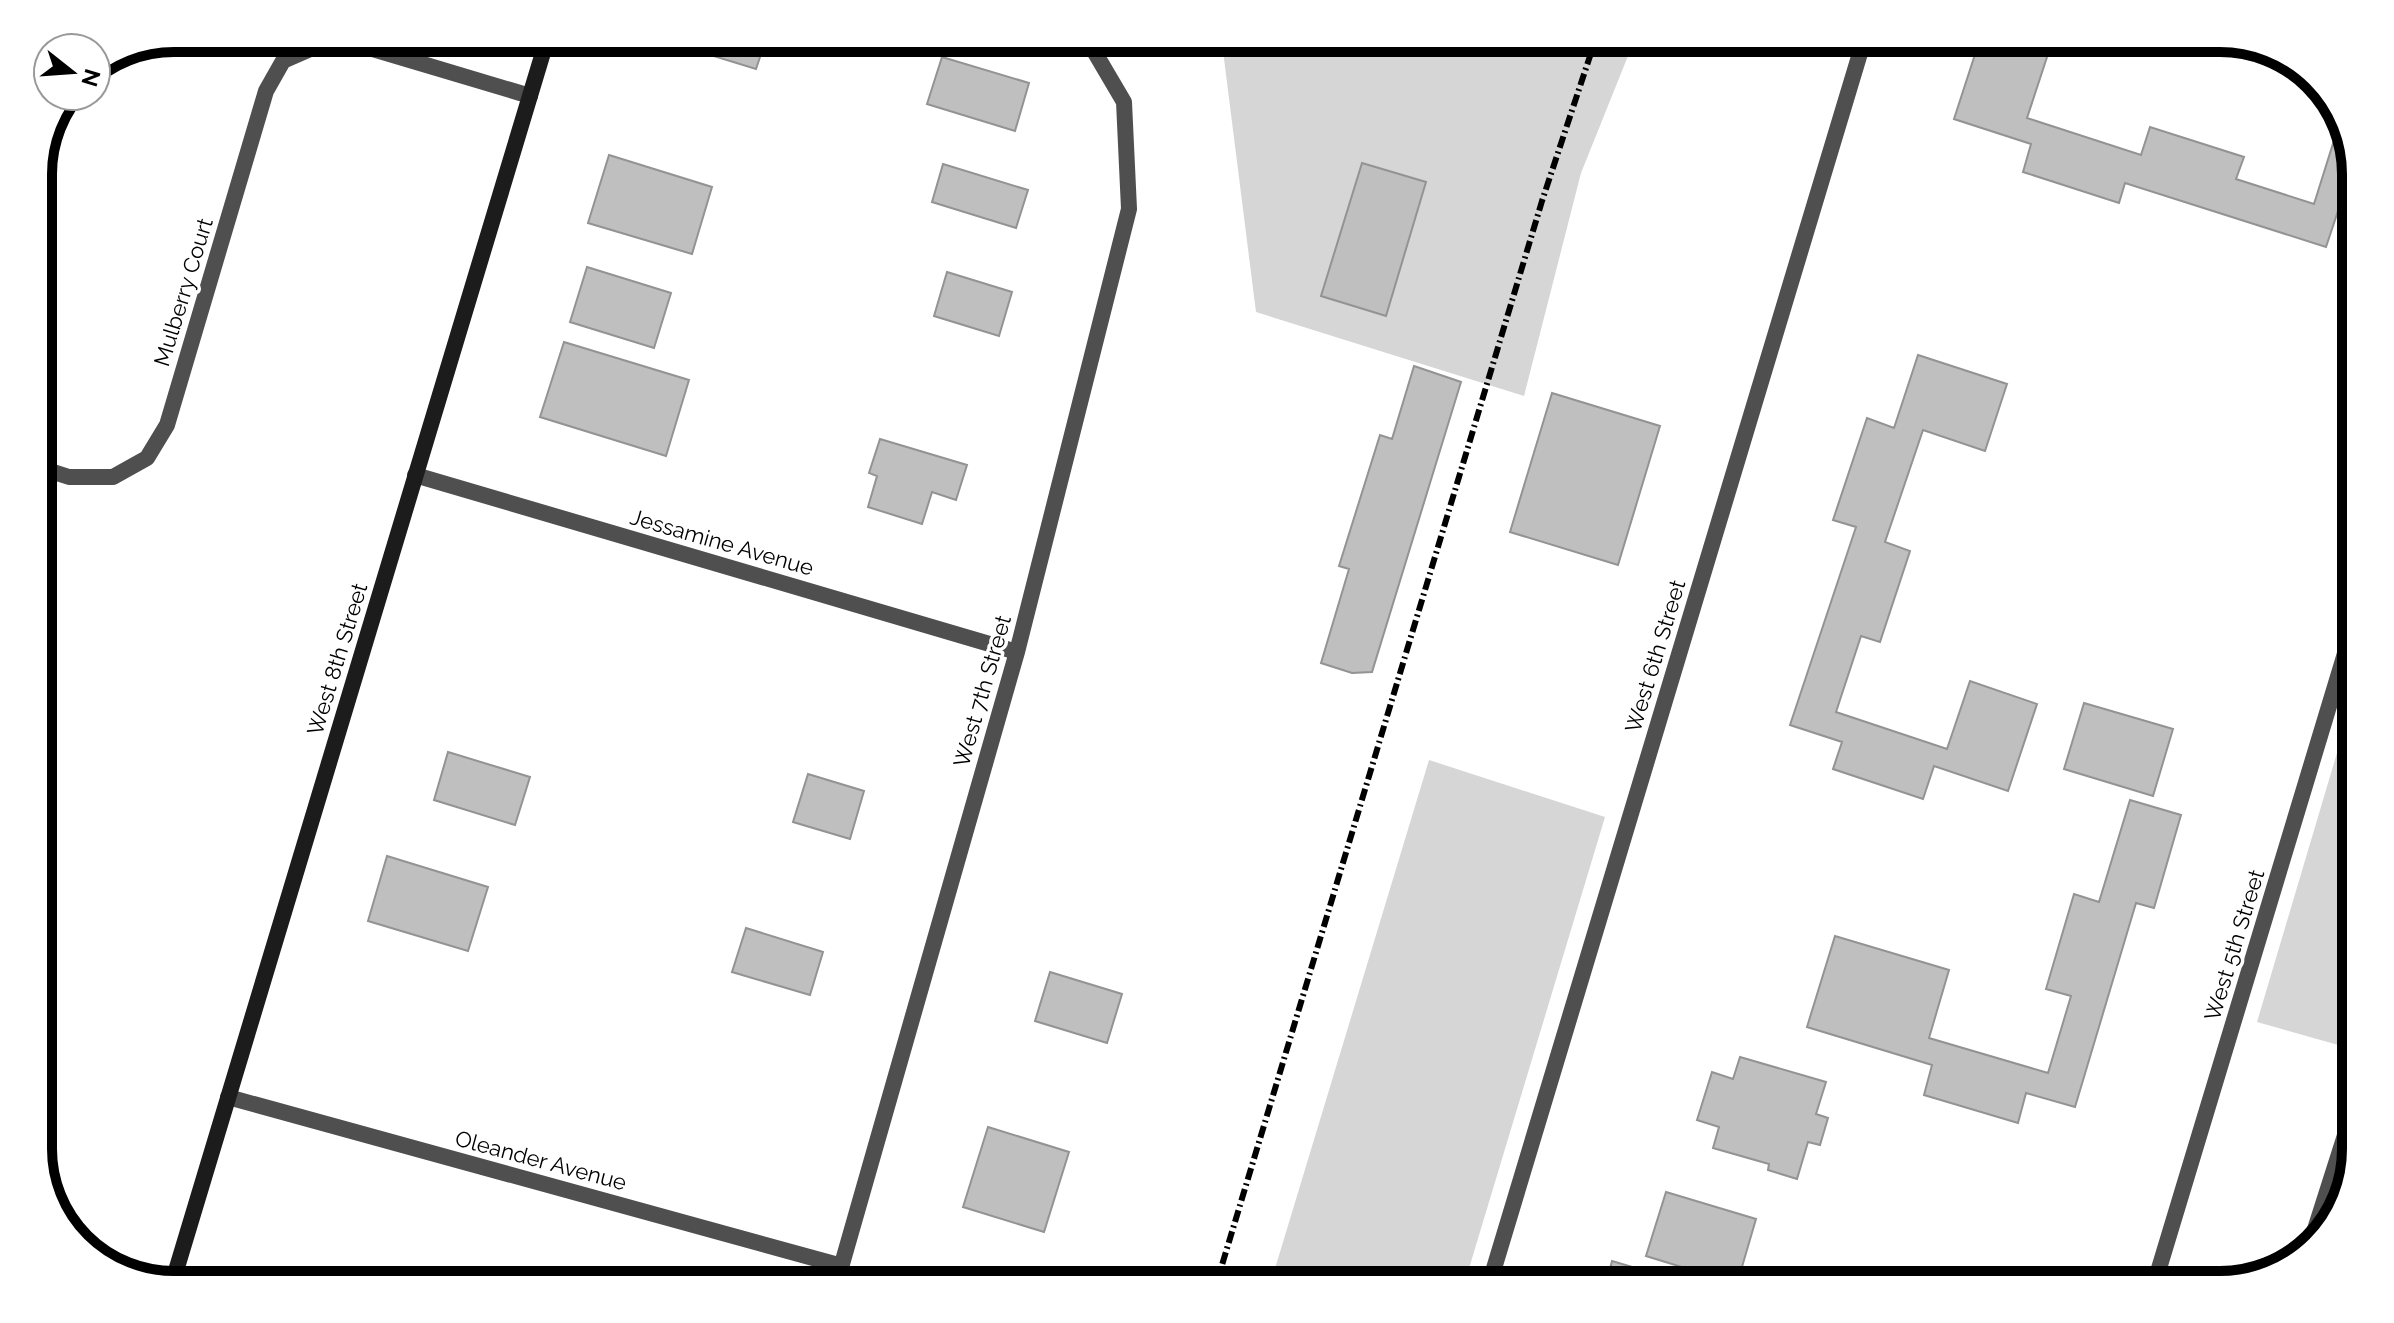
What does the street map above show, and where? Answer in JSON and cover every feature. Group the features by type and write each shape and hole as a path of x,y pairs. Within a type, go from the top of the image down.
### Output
{"street":[{"name":"Mulberry Court","path":"52,472 69,477 113,477 147,458 167,425 266,91 283,61 304,52"},
{"path":"383,52 530,96"},
{"name":"West 8th Street","path":"176,1271 543,52"},
{"name":"West 7th Street","path":"840,1271 1017,652 1129,209 1124,102 1095,52"},
{"name":"West 6th Street","path":"1493,1271 1860,52"},
{"name":"Jessamine Avenue","path":"415,475 1017,652"},
{"name":"West 5th Street","path":"2158,1271 2342,663"},
{"name":"Oleander Avenue","path":"228,1097 842,1266"},
{"path":"2317,1223 2342,1145"}],"shaded area":[{"path":"1223,52 1630,52 1581,173 1524,396 1256,312"},
{"path":"2342,736 2342,1046 2257,1022"},
{"path":"1429,760 1605,817 1468,1271 1274,1271"}],"building":[{"path":"701,52 762,52 756,69"},
{"path":"1976,52 2049,52 2027,118 2141,155 2150,127 2244,157 2236,179 2314,204 2336,135 2342,166 2342,199 2326,247 2125,183 2119,203 2023,172 2031,144 1954,119"},
{"path":"942,57 1029,83 1015,131 927,104"},
{"path":"609,155 712,187 692,254 588,223"},
{"path":"1362,163 1426,182 1386,316 1321,296"},
{"path":"943,164 1028,190 1016,228 932,202"},
{"path":"587,267 671,293 654,348 570,322"},
{"path":"947,272 1012,292 999,336 934,316"},
{"path":"564,342 689,380 666,456 540,417"},
{"path":"1918,355 2007,384 1985,451 1923,430 1885,542 1910,551 1880,642 1861,636 1836,712 1947,749 1970,681 2037,704 2008,791 1934,766 1923,799 1833,769 1842,742 1790,725 1856,527 1833,520 1867,418 1894,428"},
{"path":"1414,366 1461,382 1372,672 1352,673 1321,663 1349,569 1339,566 1380,435 1392,439"},
{"path":"1552,393 1660,426 1618,565 1510,532"},
{"path":"880,439 967,465 956,500 932,492 922,524 868,507 877,476 869,473"},
{"path":"2084,703 2173,729 2153,796 2064,769"},
{"path":"448,752 530,777 515,825 434,800"},
{"path":"808,774 864,791 850,839 793,822"},
{"path":"2130,800 2181,815 2154,908 2136,903 2075,1107 2026,1093 2018,1123 1924,1095 1932,1065 1807,1027 1835,936 1949,970 1929,1038 2048,1073 2071,996 2046,989 2074,894 2099,902"},
{"path":"387,856 488,887 468,951 368,921"},
{"path":"746,928 823,952 810,995 732,972"},
{"path":"1050,972 1122,994 1107,1043 1035,1021"},
{"path":"1740,1057 1826,1082 1816,1114 1828,1118 1820,1145 1808,1142 1797,1179 1768,1170 1769,1164 1713,1148 1719,1127 1697,1120 1712,1072 1733,1079"},
{"path":"988,1127 1069,1152 1044,1232 963,1207"},
{"path":"1666,1192 1756,1219 1741,1271 1695,1271 1646,1256"},
{"path":"1612,1261 1646,1271 1610,1271"}],"railway":[{"path":"1220,1271 1542,201 1591,52"}]}
